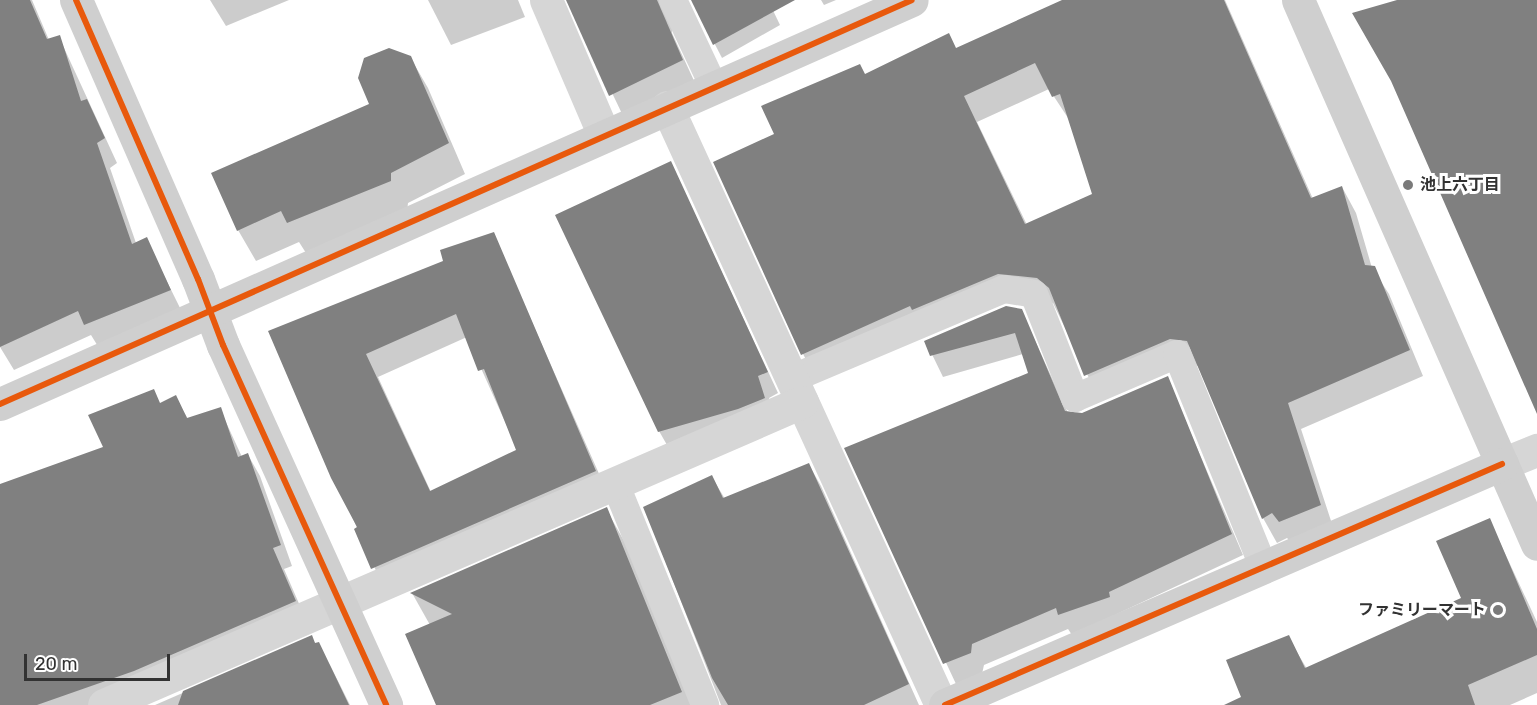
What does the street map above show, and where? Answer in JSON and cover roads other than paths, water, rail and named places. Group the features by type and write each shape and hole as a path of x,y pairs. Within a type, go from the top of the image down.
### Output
{"street":[{"path":"76,0 211,312 386,705"},
{"path":"546,0 604,135"},
{"path":"0,404 912,0"},
{"path":"1298,0 1537,544"},
{"path":"667,107 797,390 955,703 1263,566 1537,450"},
{"path":"104,705 148,696 340,602 615,483 797,390"}],"lane":[{"path":"673,0 714,87"},
{"path":"797,390 1004,289 1034,294 1075,398 1177,354 1263,566"},
{"path":"615,483 705,705"}],"place":[{"name":"池上六丁目","path":"1408,185"},
{"name":"ファミリーマート","path":"1498,610"}]}
